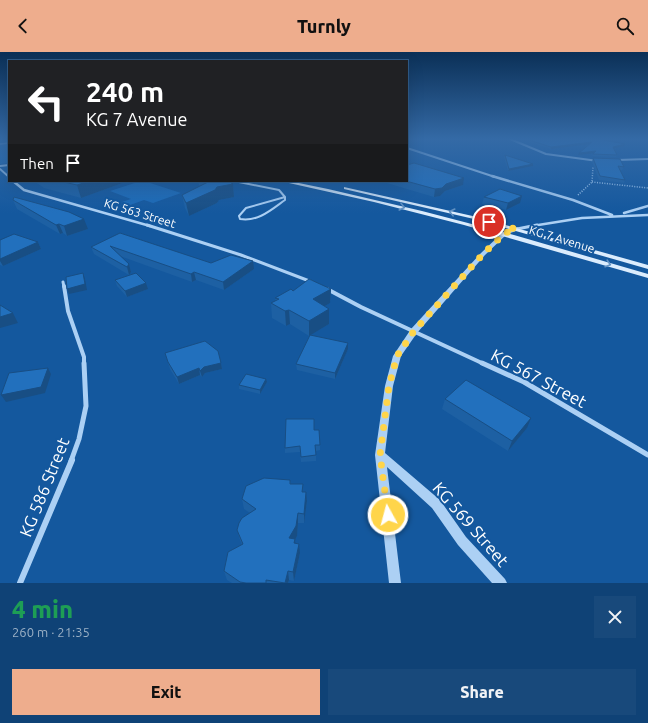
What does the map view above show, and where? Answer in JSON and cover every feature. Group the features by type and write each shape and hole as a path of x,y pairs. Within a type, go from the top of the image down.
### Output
{"main road":[{"name":"KG 7 Avenue","path":"287,182 391,204 505,233 648,276"},
{"name":"KG 7 Avenue","path":"315,182 429,206 648,267"}],"street":[{"path":"454,164 521,186 574,200 612,215"},
{"path":"0,167 8,176"},
{"name":"KG 563 Street","path":"14,182 24,190 263,262 314,283"},
{"path":"621,214 648,206"},
{"path":"395,583 380,455 389,386 397,356 414,331 483,254 505,233 560,219 584,216 621,214 648,216"},
{"name":"KG 586 Street","path":"20,583 67,473 79,439 86,406 84,357 68,311 63,282"},
{"path":"322,286 361,307 414,331"},
{"name":"KG 567 Street","path":"414,331 524,382 648,455"},
{"name":"KG 569 Street","path":"380,455 436,504 462,541 501,583"}],"lane":[{"path":"239,182 279,190 285,197"},
{"path":"285,197 285,200 257,218 250,220 240,219 239,216 246,208 285,197"}],"path":[{"path":"582,197 578,195 592,182 593,164"},
{"path":"592,182 648,188"}],"shaded area":[{"path":"138,182 147,182 181,193 153,203 144,200 130,205 122,202 131,199 110,191"}],"building":[{"path":"417,164 464,178 446,184 442,188 435,189 408,182 408,165"},
{"path":"508,164 533,164 509,169"},
{"path":"595,164 622,164 624,167 618,166 625,180 600,176"},
{"path":"64,182 87,182 77,185"},
{"path":"208,182 230,182 233,184 217,187 215,190 186,203 182,195"},
{"path":"500,189 522,196 508,203 484,197"},
{"path":"14,197 69,212 84,219 64,226 59,224 56,225 13,200"},
{"path":"120,233 211,263 231,255 253,261 223,282 194,272 191,274 110,246 129,264 127,267 91,247"},
{"path":"14,234 38,242 0,259 0,240"},
{"path":"83,273 85,284 67,289 66,277"},
{"path":"136,273 146,283 125,291 115,280"},
{"path":"309,279 331,289 313,299 329,309 309,321 289,310 285,311 271,303 279,299 275,298 291,289 293,291"},
{"path":"0,305 13,313 0,317"},
{"path":"310,335 348,343 335,373 296,364"},
{"path":"205,341 218,351 221,363 204,367 200,371 199,368 177,377 168,362 165,353"},
{"path":"48,368 41,387 1,395 9,373"},
{"path":"246,374 266,379 260,390 239,385"},
{"path":"466,380 531,418 512,441 445,399"},
{"path":"286,419 314,419 314,430 319,430 320,445 315,445 316,455 301,457 300,446 285,448"},
{"path":"264,478 290,480 290,484 303,484 302,492 306,492 304,514 298,513 296,526 289,538 295,539 294,543 299,544 293,572 288,571 285,583 266,580 266,583 240,582 224,571 228,552 243,544 237,530 239,523 242,518 256,509 242,499 246,486"}],"route":[{"path":"388,515 380,455 389,386 397,356 403,345 414,331 492,244 505,233 516,229 489,222"}]}
